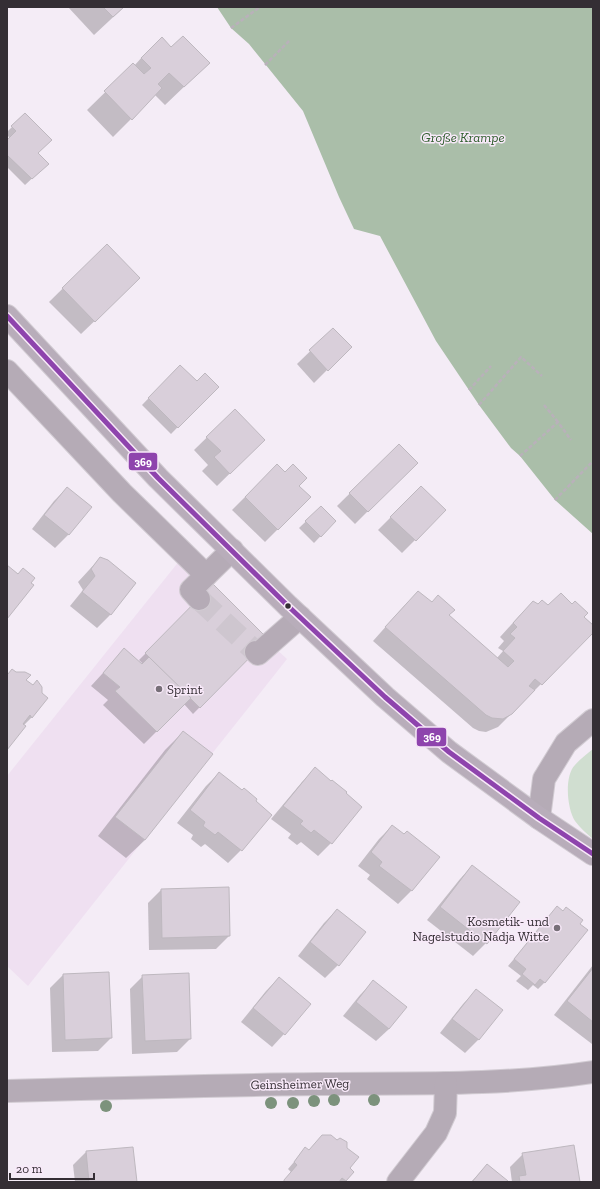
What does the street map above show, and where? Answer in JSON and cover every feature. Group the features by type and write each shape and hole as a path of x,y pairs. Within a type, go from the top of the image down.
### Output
{"main road":[{"path":"10,325 158,478 300,617 386,697 449,752 539,818 593,854"}],"street":[{"path":"7,371 122,494 206,575"},
{"path":"199,599 191,590 232,550"},
{"path":"256,652 258,654 300,617"},
{"path":"539,818 544,779 566,743 593,720"},
{"name":"Geinsheimer Weg","path":"7,1091 140,1087 446,1083 544,1079 593,1072"},
{"path":"398,1182 436,1133 445,1113 446,1083"}],"path":[{"path":"231,28 260,7"},
{"path":"266,65 289,41"},
{"path":"479,405 521,357 542,376"},
{"path":"468,390 491,366"},
{"path":"544,405 571,440"},
{"path":"520,456 558,422"},
{"path":"556,500 593,461"}],"shaded area":[{"path":"180,560 287,659 28,986 7,966 7,776"},
{"path":"593,749 593,839 581,828 572,816 568,784 569,777 575,765"}],"water":[{"name":"Große Krampe","path":"217,7 593,7 593,534 555,500 520,456 511,448 479,405 436,341 380,236 354,229 303,111 249,44 231,28"}],"building":[{"path":"103,7 124,7 113,17"},
{"path":"183,36 210,63 184,87 169,73 158,84 162,88 132,120 104,91 133,63 144,74 151,68 141,58 162,37 171,47"},
{"path":"25,113 52,140 38,153 49,164 32,179 7,155 7,140 16,131 11,126"},
{"path":"107,244 140,278 95,322 62,288"},
{"path":"333,328 352,347 328,371 309,350"},
{"path":"180,365 197,381 205,373 219,387 178,428 148,398"},
{"path":"235,409 265,440 230,474 214,457 221,451 206,437"},
{"path":"399,444 418,463 368,512 349,493"},
{"path":"277,464 285,472 293,464 307,478 299,486 311,497 278,530 245,497"},
{"path":"421,486 446,510 416,541 390,517"},
{"path":"67,487 92,507 69,535 44,515"},
{"path":"321,506 336,521 321,537 305,521"},
{"path":"100,557 108,560 136,583 111,615 82,592 95,576 91,569"},
{"path":"7,565 18,574 23,568 35,578 31,583 34,585 7,619"},
{"path":"213,584 268,639 200,708 145,653"},
{"path":"418,591 432,602 438,595 455,610 449,615 508,667 514,661 503,651 515,638 510,634 517,627 513,623 533,601 538,604 542,600 548,605 561,593 572,604 575,601 588,613 584,617 593,625 593,633 542,685 535,679 529,686 535,690 512,714 503,719 492,718 486,715 385,627"},
{"path":"124,648 142,664 149,657 191,698 157,732 115,691 120,687 103,673"},
{"path":"12,669 16,672 25,672 31,675 26,680 33,685 37,680 42,687 42,693 48,698 32,718 30,715 23,724 26,726 7,750 7,673 8,674"},
{"path":"183,731 213,754 145,840 115,817"},
{"path":"315,767 347,792 346,793 362,807 332,844 314,830 311,833 300,824 303,821 283,806"},
{"path":"219,772 242,790 244,788 272,815 242,851 218,832 215,835 203,826 205,822 190,810"},
{"path":"392,825 404,834 407,831 440,857 412,891 379,866 382,862 371,852"},
{"path":"472,865 520,902 487,944 440,907"},
{"path":"229,887 230,936 162,938 161,889"},
{"path":"557,906 563,911 566,907 583,920 580,924 588,930 545,983 540,979 535,985 522,974 526,969 514,959"},
{"path":"337,909 366,932 339,966 310,942"},
{"path":"593,968 593,1022 567,1001"},
{"path":"109,972 112,1038 65,1040 63,974"},
{"path":"189,973 191,1039 145,1041 142,975"},
{"path":"279,977 311,1004 285,1035 253,1008"},
{"path":"373,980 407,1007 389,1029 356,1002"},
{"path":"476,989 503,1010 479,1040 452,1019"},
{"path":"322,1135 331,1135 337,1140 340,1138 347,1142 347,1148 359,1157 350,1168 354,1172 346,1181 342,1178 339,1182 284,1182 284,1180 297,1165 294,1162 305,1147 309,1150"},
{"path":"574,1145 580,1182 520,1182 519,1176 526,1175 522,1153"},
{"path":"133,1147 137,1182 89,1182 86,1151"},
{"path":"487,1164 508,1181 472,1182"}],"tunnel":[{"path":"199,599 256,652"}],"transit line":[{"name":"369","path":"7,316 158,478 288,606 385,697 449,752 539,818 593,854"}],"place":[{"name":"Sprint","path":"159,689"},
{"name":"Kosmetik- und Nagelstudio Nadja Witte","path":"557,928"}]}
